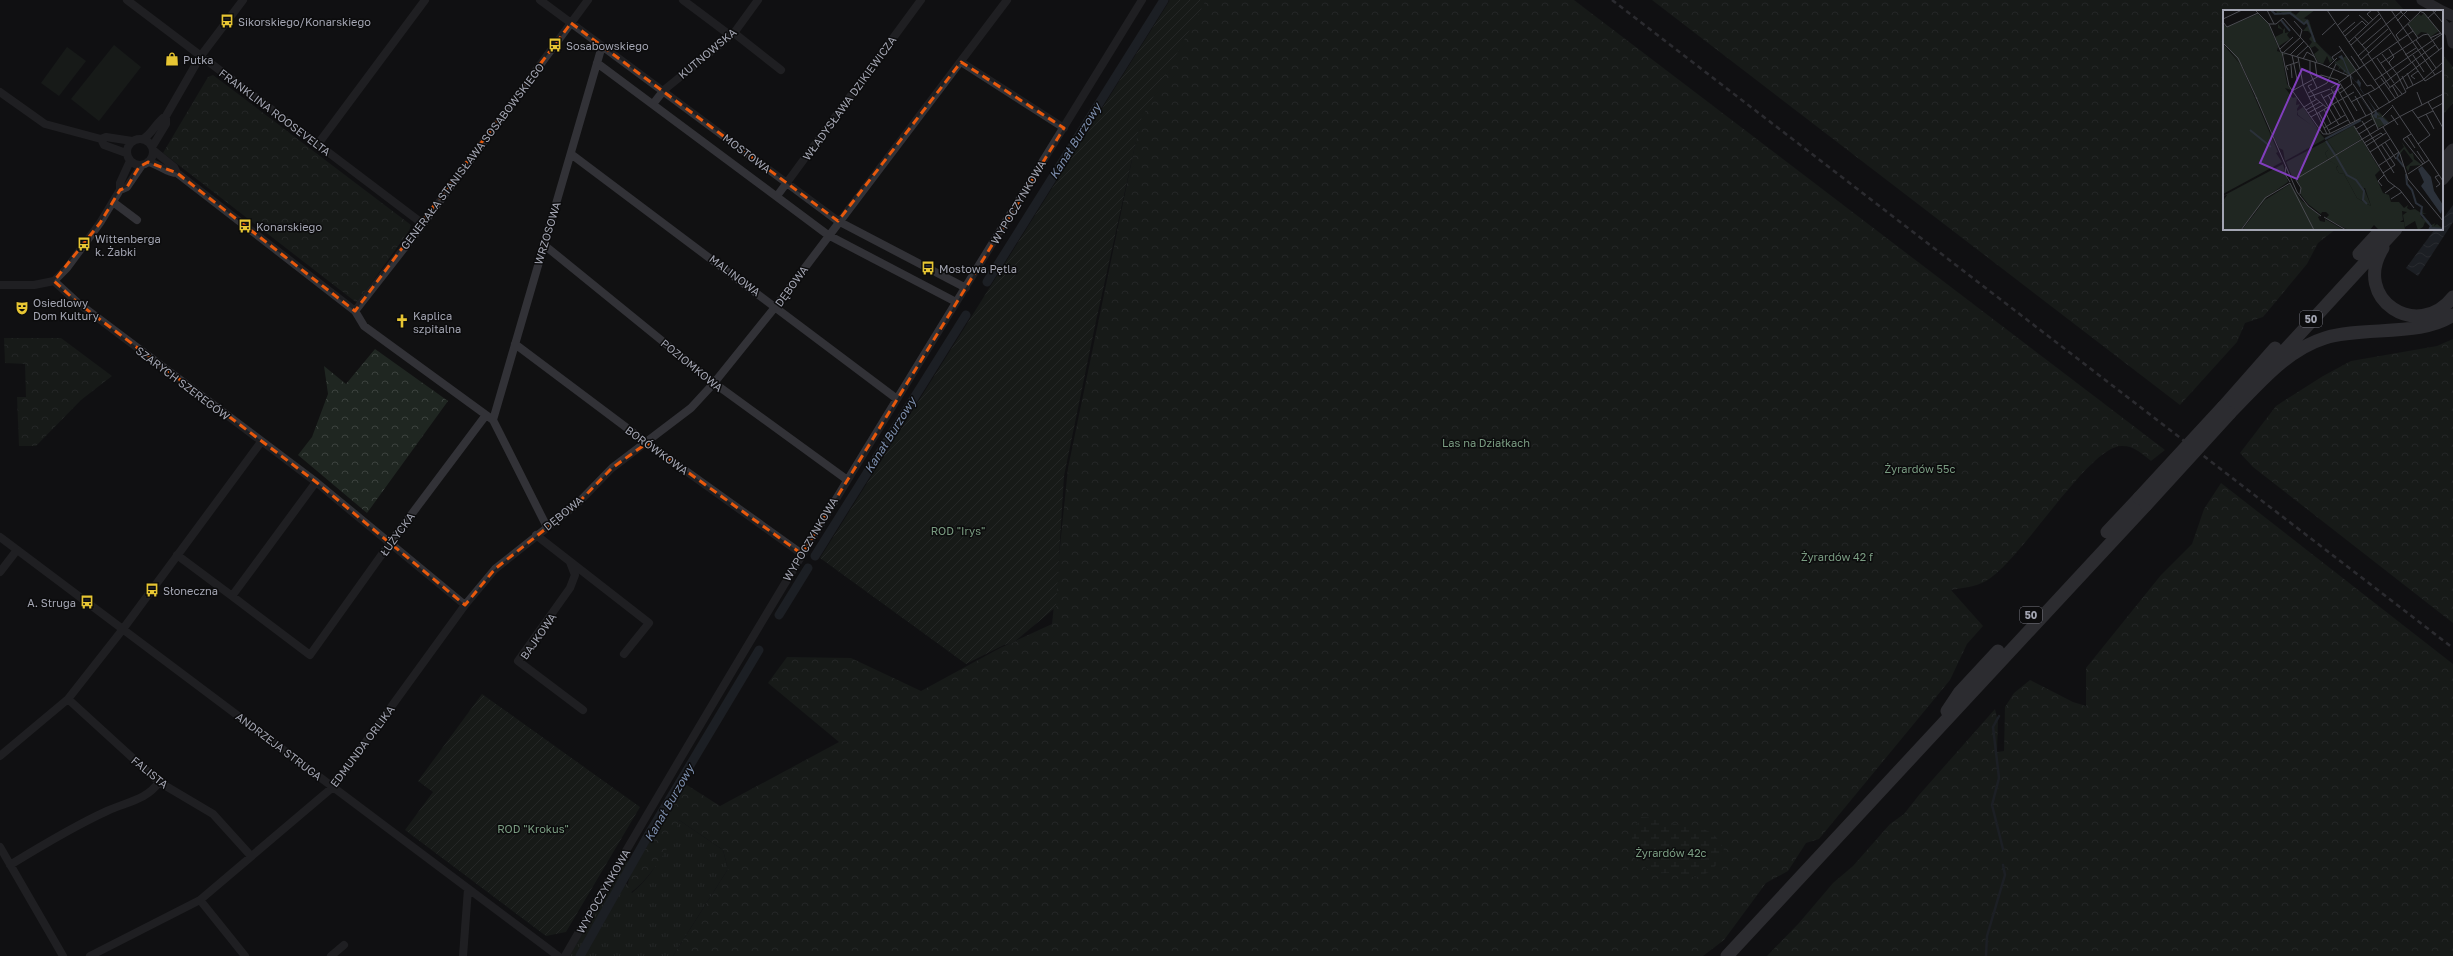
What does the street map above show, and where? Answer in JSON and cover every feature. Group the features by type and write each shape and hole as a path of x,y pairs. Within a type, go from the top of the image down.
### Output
{"main road":[{"path":"2415,0 2426,10"},
{"path":"2422,0 2440,10"},
{"path":"2443,11 2453,16"},
{"path":"2443,24 2452,35"},
{"path":"2443,161 2453,150"},
{"path":"2443,178 2453,166"},
{"name":"50","path":"2227,410 2381,230"},
{"path":"2396,230 2380,252 2374,268 2377,288 2384,301 2398,312 2419,316 2440,309 2453,297"},
{"name":"50","path":"1727,956 1930,737 2142,502 2296,335 2396,230"},
{"path":"2227,410 2284,361 2316,341 2344,333 2425,326 2453,315"}],"street":[{"name":"FRANKLINA ROOSEVELTA","path":"127,0 200,57 423,224"},
{"path":"0,92 45,124 101,139 106,137 132,141 143,139 151,133 160,120 166,116 200,57 243,0"},
{"path":"318,144 425,0"},
{"name":"MOSTOWA","path":"540,0 664,90 838,221 966,288"},
{"name":"GENERAŁA STANISŁAWA SOSABOWSKIEGO","path":"355,311 423,224 588,0"},
{"path":"683,0 781,70"},
{"name":"KUTNOWSKA","path":"653,104 664,90 732,34 758,0"},
{"name":"WŁADYSŁAWA DZIKIEWICZA","path":"777,196 921,0"},
{"name":"DĘBOWA","path":"536,535 577,504 612,468 646,443 663,427 691,408 714,383 776,306 838,221 1007,0"},
{"name":"WYPOCZYNKOWA","path":"565,956 846,479 966,288 1142,0"},
{"name":"WRZOSOWA","path":"493,420 543,244 602,46"},
{"path":"961,62 1064,128"},
{"name":"MOSTOWA","path":"597,63 828,235 956,302"},
{"path":"120,190 126,187 152,157 153,148 166,124 166,116"},
{"path":"101,139 104,145 126,153 130,161"},
{"path":"143,139 174,167 177,173 355,311 364,326 493,420 547,527"},
{"path":"126,153 132,141"},
{"name":"MALINOWA","path":"571,154 776,306 897,399"},
{"path":"130,161 157,165 169,173 177,173"},
{"path":"0,285 34,285 54,281 67,268 113,202 120,190 120,183 130,161"},
{"path":"113,202 137,220"},
{"name":"POZIOMKOWA","path":"543,244 714,383 846,479"},
{"name":"SZARYCH SZEREGÓW","path":"54,281 78,303 260,442 316,482 465,605"},
{"name":"BORÓWKOWA","path":"515,344 646,443 802,554"},
{"name":"ŁUŻYCKA","path":"232,596 310,655 390,543 486,416"},
{"path":"0,756 68,699 123,629 260,442"},
{"path":"177,555 232,596 316,482"},
{"path":"536,535 649,623 624,654"},
{"name":"EDMUNDA ORLIKA","path":"90,956 200,900 333,787 465,605 494,569 536,535"},
{"name":"ANDRZEJA STRUGA","path":"0,537 558,956"},
{"path":"0,572 17,550"},
{"name":"BAJKOWA","path":"570,562 575,575 570,588 518,661 583,710"},
{"name":"FALISTA","path":"68,699 159,782 213,814 251,856"},
{"path":"10,865 107,811 142,798 153,791 159,782"},
{"path":"0,847 63,956"},
{"path":"463,956 468,889"},
{"path":"200,900 245,956"},
{"path":"331,956 344,945"}],"highlighted area":[{"path":"571,23 838,221 961,62 1064,128 802,554 647,443 612,468 577,504 495,569 465,605 316,482 78,303 54,281 100,223 120,190 127,187 139,167 148,162 177,173 355,311"}],"green space":[{"name":"ROD \"Irys\"","path":"1170,0 1206,0 1141,119 1096,321 1064,476 1056,607 1013,643 1004,645 966,664 820,558"},
{"name":"Las na Działkach","path":"1205,0 1574,0 2165,450 2151,461 2138,451 2127,446 2122,446 2108,451 2092,464 2074,483 2018,551 2001,569 1986,581 1978,585 1951,590 1983,626 1967,644 1950,680 1819,839 1806,843 1788,871 1766,883 1724,940 1703,956 673,956 728,869 723,850 679,820 672,840 659,862 643,882 627,895 635,857 676,782 687,785 720,806 839,742 768,683 787,657 851,658 921,691 1000,648 1052,624 1068,468 1141,116"},
{"path":"1652,0 2395,0 2404,10 2223,10 2223,230 2335,230 2318,243 2307,264 2263,317 2245,323 2237,342 2180,405"},
{"path":"114,45 141,67 99,121 71,99"},
{"path":"67,47 86,61 59,96 41,83"},
{"path":"2443,55 2453,67 2453,103 2443,115"},
{"path":"213,75 411,225 409,231 357,303 163,153 208,77"},
{"path":"4,338 61,338 112,376 81,400 36,446 19,446 17,397 26,397 25,364 5,363"},
{"path":"2453,339 2453,623 2253,467 2240,453 2276,406 2323,376 2351,361 2437,346"},
{"path":"375,349 448,401 367,513 298,455 312,437 328,394 324,366 346,384"},
{"path":"2221,483 2453,664 2453,956 1767,956 1799,923 1833,883 1853,866 1890,824 1904,814 1995,709 1998,722 1997,752 2004,751 2005,707 2014,693 2030,680 2073,702 2086,706 2086,668 2161,575 2192,544 2204,509"},
{"name":"ROD \"Krokus\"","path":"482,694 640,807 566,932 546,936 405,830 433,792 418,781"},
{"name":"Żyrardów 42c","path":"1641,817 1706,830 1716,837 1724,850 1714,867 1709,872 1701,876 1687,877 1669,873 1653,872 1638,860 1632,847 1633,832"},
{"path":"679,820 723,850 728,869 673,956 569,956 627,858 633,870 626,883 632,893 647,877 660,859"}],"water":[{"path":"2453,205 2453,222 2418,276 2406,268 2434,230 2443,230 2443,219"}],"waterway":[{"name":"Kanał Burzowy","path":"987,282 1164,0"},
{"name":"Kanał Burzowy","path":"815,556 966,315"},
{"name":"Kanał Burzowy","path":"779,615 808,568"},
{"name":"Kanał Burzowy","path":"580,956 650,832 759,650"},
{"path":"1999,716 1993,727 1999,778 1992,805 2003,849"},
{"path":"1986,956 1987,936 2005,875 2003,865"}],"railway":[{"path":"1612,0 2453,648"}],"place":[{"name":"Sikorskiego/Konarskiego","path":"227,21"},
{"name":"Sosabowskiego","path":"555,45"},
{"name":"Putka","path":"172,59"},
{"name":"Konarskiego","path":"245,226"},
{"name":"Wittenberga k. Żabki","path":"84,244"},
{"name":"Mostowa Pętla","path":"928,268"},
{"name":"Osiedlowy Dom Kultury","path":"22,308"},
{"name":"Kaplica szpitalna","path":"402,321"},
{"name":"Słoneczna","path":"152,590"},
{"name":"A. Struga","path":"87,602"}],"park label":[{"name":"Żyrardów 55c","path":"1920,468"},
{"name":"Żyrardów 42 f","path":"1837,556"}]}
